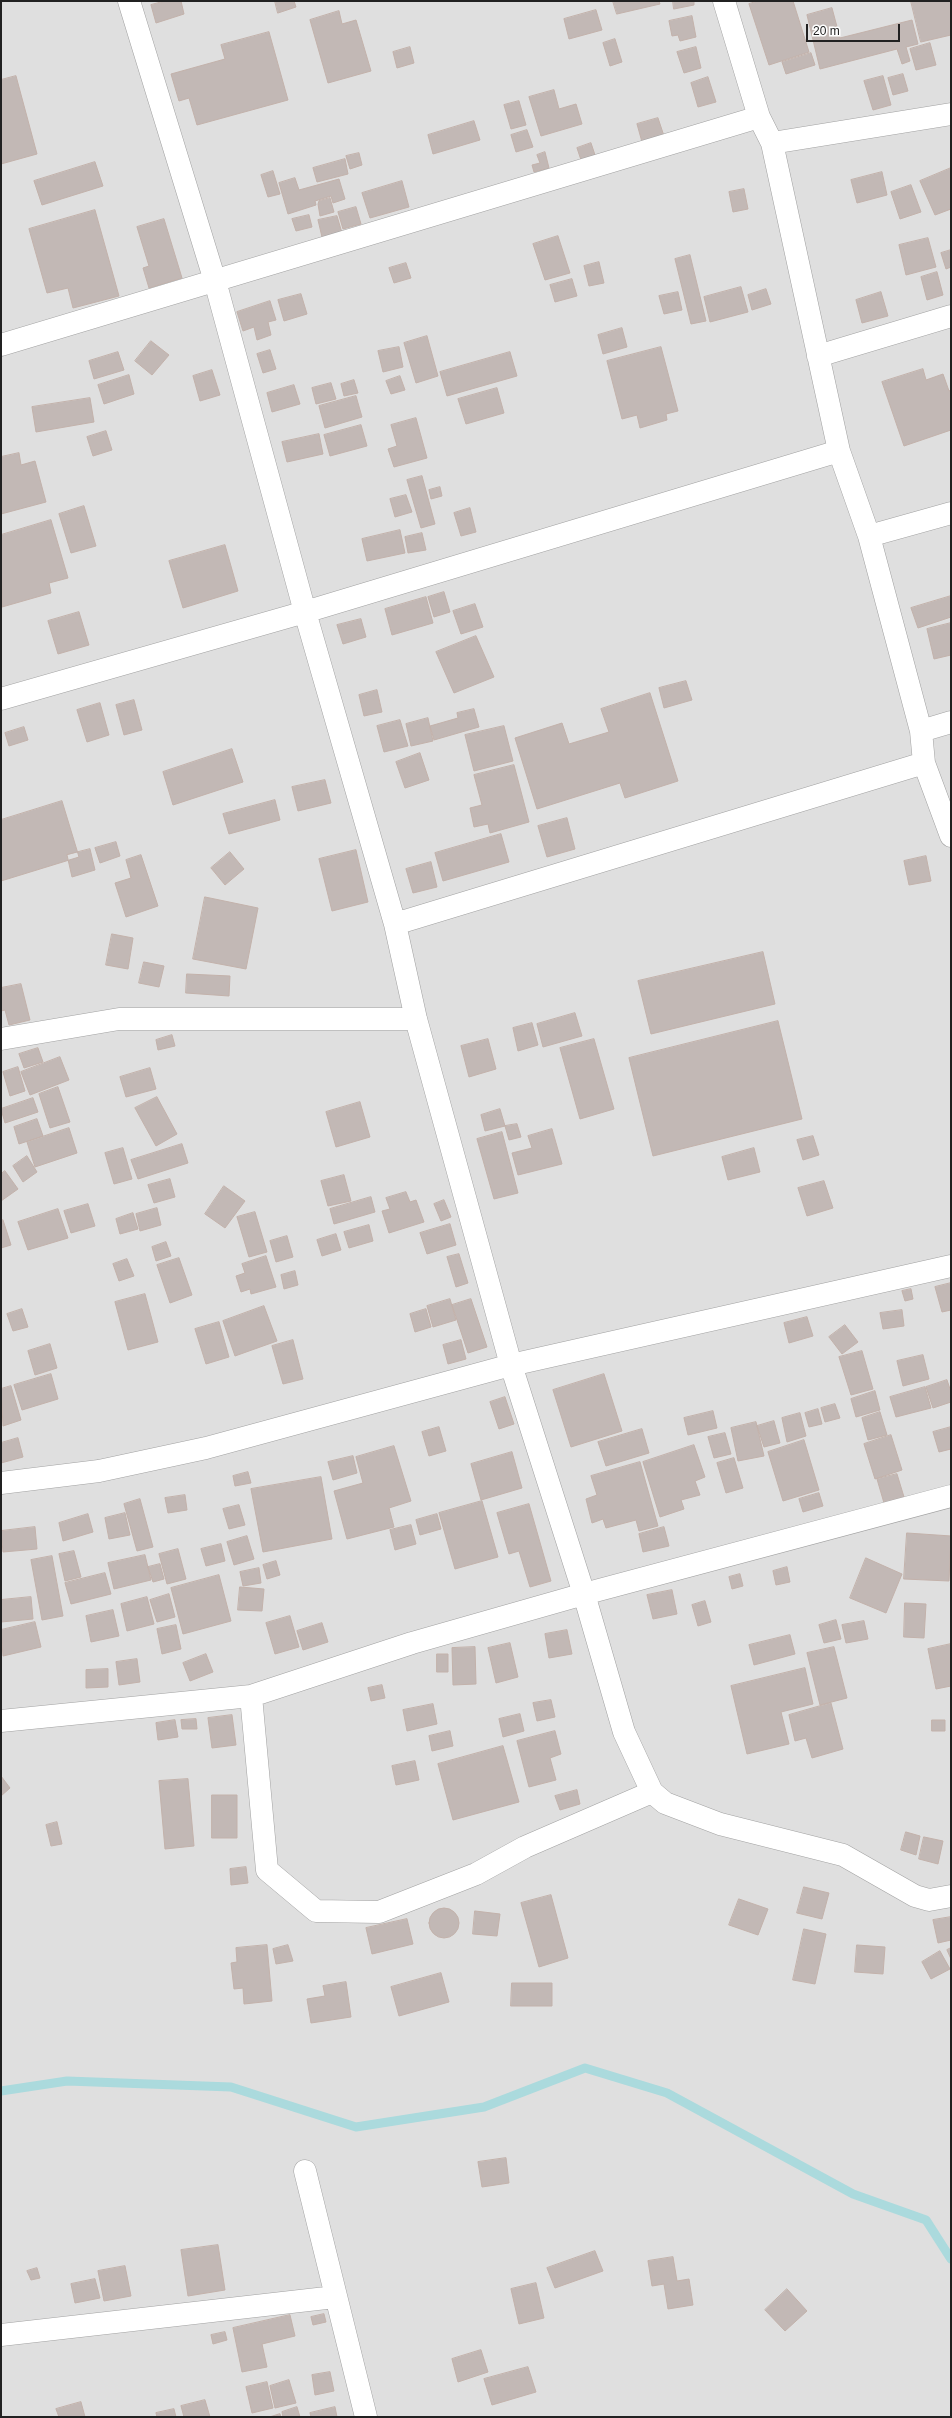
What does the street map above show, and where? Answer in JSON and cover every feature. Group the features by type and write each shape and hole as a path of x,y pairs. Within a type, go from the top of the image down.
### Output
{"street":[{"path":"129,1 215,281 305,612 395,924 416,1018 511,1365 584,1594 624,1732 652,1792 665,1803 720,1824 843,1855 915,1896 929,1900 951,1896"},
{"path":"724,1 759,117 772,142 839,451 870,536 921,731 924,763 951,836"},
{"path":"772,142 951,114"},
{"path":"1,346 759,117"},
{"path":"818,356 951,316"},
{"path":"1,699 305,612 839,451"},
{"path":"870,536 951,513"},
{"path":"921,731 951,722"},
{"path":"395,924 924,763"},
{"path":"1,1039 120,1019 416,1018"},
{"path":"1,1483 99,1470 206,1448 511,1365 951,1266"},
{"path":"1,1721 251,1696 412,1643 584,1594 951,1496"},
{"path":"251,1696 267,1870 316,1911 379,1912 476,1874 525,1847 652,1792"},
{"path":"305,2172 366,2417"},
{"path":"1,2336 335,2297"}],"shaded area":[{"path":"1,1 951,1 951,2417 1,2417"}],"building":[{"path":"165,1 181,1 184,14 156,23 151,5"},
{"path":"275,1 294,1 296,7 278,13"},
{"path":"613,1 659,1 660,4 617,14"},
{"path":"673,1 694,1 694,5 674,9"},
{"path":"758,1 793,1 809,52 769,65 749,4"},
{"path":"911,1 951,1 951,35 921,42"},
{"path":"832,8 840,38 912,20 918,44 906,47 910,61 902,64 897,49 820,69 807,15"},
{"path":"596,10 602,30 569,39 564,19"},
{"path":"339,11 342,24 356,20 371,71 328,83 310,20"},
{"path":"692,16 696,37 680,41 678,35 672,36 669,21"},
{"path":"269,32 288,100 197,125 189,98 179,101 171,74 225,59 221,45"},
{"path":"615,39 622,62 610,66 603,43"},
{"path":"930,43 936,65 916,70 910,49"},
{"path":"410,47 414,63 397,68 393,52"},
{"path":"696,47 701,68 684,73 677,52"},
{"path":"811,53 815,65 786,74 782,62"},
{"path":"903,74 908,91 893,95 888,78"},
{"path":"16,76 37,154 1,164 1,80"},
{"path":"883,76 891,105 873,110 864,81"},
{"path":"708,77 716,102 698,107 691,83"},
{"path":"554,90 559,109 576,104 582,124 541,136 529,97"},
{"path":"519,101 526,125 511,129 504,105"},
{"path":"658,118 664,136 642,142 637,124"},
{"path":"474,121 480,140 433,154 428,135"},
{"path":"527,130 533,147 516,152 511,135"},
{"path":"591,143 595,155 581,160 577,148"},
{"path":"545,152 549,168 534,172 532,165 540,163 537,155"},
{"path":"359,153 362,165 350,169 346,156"},
{"path":"345,159 348,174 317,182 313,168"},
{"path":"95,162 103,186 42,205 34,181"},
{"path":"951,168 951,209 935,215 920,181"},
{"path":"273,171 280,194 268,197 261,175"},
{"path":"882,172 887,195 857,203 851,180"},
{"path":"295,178 299,190 339,179 345,199 333,203 331,196 315,201 316,205 288,214 279,183"},
{"path":"402,181 409,207 370,218 362,193"},
{"path":"911,185 921,212 900,219 891,192"},
{"path":"744,189 748,209 733,212 729,192"},
{"path":"330,198 334,212 320,216 319,201"},
{"path":"356,207 361,224 343,229 338,212"},
{"path":"95,210 119,296 73,308 68,288 47,293 29,229"},
{"path":"309,215 312,227 296,231 292,219"},
{"path":"337,216 342,233 322,237 318,220"},
{"path":"164,219 182,278 149,288 143,268 149,266 137,227"},
{"path":"558,236 570,273 545,280 533,244"},
{"path":"928,238 936,267 906,275 899,245"},
{"path":"951,250 951,267 946,269 941,253"},
{"path":"690,255 706,321 691,324 675,259"},
{"path":"599,262 604,283 589,286 584,266"},
{"path":"406,263 411,278 394,283 389,268"},
{"path":"937,272 943,295 927,300 921,277"},
{"path":"572,279 577,296 555,302 550,285"},
{"path":"741,287 748,312 710,322 704,297"},
{"path":"766,289 771,304 752,310 748,295"},
{"path":"678,292 682,310 664,314 659,296"},
{"path":"881,292 888,316 862,323 856,300"},
{"path":"301,294 307,314 284,321 278,300"},
{"path":"270,301 276,320 268,322 271,335 257,340 254,327 243,331 237,312"},
{"path":"622,328 627,347 603,354 598,335"},
{"path":"427,336 438,376 416,383 404,343"},
{"path":"151,341 169,355 152,375 135,361"},
{"path":"399,347 403,367 383,372 378,351"},
{"path":"661,347 678,411 666,414 667,420 640,428 637,415 622,419 607,361"},
{"path":"270,350 276,369 263,373 257,354"},
{"path":"118,352 124,370 94,379 89,361"},
{"path":"510,352 517,376 447,396 440,372"},
{"path":"923,369 926,380 943,374 949,391 951,390 951,430 904,446 882,382"},
{"path":"212,370 220,395 200,401 193,376"},
{"path":"129,375 134,394 104,404 98,385"},
{"path":"400,376 405,390 391,394 386,381"},
{"path":"354,380 358,393 344,396 341,384"},
{"path":"331,383 336,399 316,404 312,388"},
{"path":"294,385 300,404 272,412 267,393"},
{"path":"497,388 504,413 466,424 458,399"},
{"path":"356,396 362,417 325,428 319,406"},
{"path":"90,398 94,422 36,432 32,407"},
{"path":"416,418 427,458 394,467 388,449 397,446 391,425"},
{"path":"361,425 367,446 330,456 324,435"},
{"path":"106,431 112,450 93,456 87,437"},
{"path":"319,434 323,454 287,462 282,442"},
{"path":"19,453 21,465 35,461 46,502 1,514 1,457"},
{"path":"422,476 435,524 421,528 407,480"},
{"path":"440,487 442,496 431,499 429,490"},
{"path":"406,495 412,512 395,517 390,499"},
{"path":"84,506 96,546 71,553 59,514"},
{"path":"470,508 476,532 461,536 454,513"},
{"path":"51,520 68,578 49,583 51,593 2,607 1,535"},
{"path":"400,530 405,553 367,561 362,539"},
{"path":"422,533 426,550 408,553 405,537"},
{"path":"225,545 238,591 183,608 169,561"},
{"path":"444,592 450,612 434,617 428,597"},
{"path":"951,596 951,617 918,628 911,608"},
{"path":"426,597 433,623 392,635 385,609"},
{"path":"475,604 483,627 461,634 453,611"},
{"path":"79,612 89,645 58,654 48,621"},
{"path":"361,619 366,637 343,644 337,625"},
{"path":"951,623 951,655 934,659 927,629"},
{"path":"476,636 494,677 454,693 436,652"},
{"path":"686,681 692,700 664,708 659,688"},
{"path":"377,690 382,712 364,716 359,695"},
{"path":"650,693 678,781 625,798 620,783 537,809 515,738 562,723 569,744 609,732 601,709"},
{"path":"134,700 142,730 124,735 116,705"},
{"path":"100,703 109,735 87,742 77,710"},
{"path":"474,709 479,727 434,740 430,726 458,718 457,713"},
{"path":"428,718 433,741 411,746 406,724"},
{"path":"400,720 408,746 384,752 377,726"},
{"path":"504,726 513,761 474,771 465,735"},
{"path":"24,727 28,740 9,746 5,733"},
{"path":"232,749 243,782 173,805 163,772"},
{"path":"420,753 429,780 405,788 396,762"},
{"path":"514,765 529,822 490,833 488,824 474,827 470,808 482,805 474,775"},
{"path":"325,780 331,803 298,811 292,787"},
{"path":"275,800 280,820 229,834 223,814"},
{"path":"62,801 79,857 1,881 1,820"},
{"path":"567,818 575,849 547,857 538,826"},
{"path":"501,834 509,862 443,881 435,853"},
{"path":"116,842 120,856 100,863 95,848"},
{"path":"90,849 95,870 72,877 67,855"},
{"path":"356,850 368,902 332,911 319,859"},
{"path":"230,852 244,869 225,885 211,868"},
{"path":"141,855 158,906 126,917 115,883 131,878 126,860"},
{"path":"926,856 931,881 909,885 904,861"},
{"path":"431,862 437,887 413,893 406,869"},
{"path":"205,897 258,908 246,969 193,959"},
{"path":"112,934 133,938 128,969 106,965"},
{"path":"763,952 775,1004 651,1034 638,981"},
{"path":"144,962 164,966 159,987 139,983"},
{"path":"187,974 230,976 229,996 186,993"},
{"path":"21,984 30,1020 9,1025 5,1010 1,1011 1,988"},
{"path":"575,1013 582,1036 543,1047 537,1024"},
{"path":"778,1021 802,1119 653,1156 629,1058"},
{"path":"532,1023 538,1045 518,1051 513,1028"},
{"path":"172,1035 175,1046 158,1050 156,1040"},
{"path":"488,1039 496,1069 469,1077 461,1046"},
{"path":"594,1039 614,1109 580,1119 560,1048"},
{"path":"38,1048 43,1062 24,1068 19,1054"},
{"path":"60,1057 69,1080 30,1095 21,1072"},
{"path":"18,1067 25,1091 10,1096 3,1072"},
{"path":"150,1068 156,1089 126,1097 120,1077"},
{"path":"58,1087 70,1122 50,1128 39,1094"},
{"path":"157,1097 177,1134 156,1146 135,1108"},
{"path":"33,1098 38,1112 5,1123 1,1109"},
{"path":"360,1102 370,1137 336,1147 326,1112"},
{"path":"500,1109 505,1126 485,1131 481,1115"},
{"path":"37,1119 43,1136 19,1144 14,1127"},
{"path":"517,1124 521,1137 509,1140 505,1126"},
{"path":"69,1128 77,1153 35,1167 27,1142"},
{"path":"552,1129 562,1164 518,1175 512,1153 532,1148 528,1136"},
{"path":"502,1132 518,1193 494,1199 477,1139"},
{"path":"813,1136 819,1155 803,1160 797,1140"},
{"path":"182,1144 188,1163 138,1179 131,1160"},
{"path":"123,1148 132,1179 114,1184 105,1153"},
{"path":"754,1148 760,1172 728,1180 722,1157"},
{"path":"27,1156 37,1172 23,1182 13,1166"},
{"path":"5,1171 18,1189 1,1201 1,1174"},
{"path":"344,1175 351,1201 328,1206 321,1181"},
{"path":"170,1179 175,1197 154,1203 148,1185"},
{"path":"824,1181 833,1208 807,1216 798,1188"},
{"path":"224,1186 245,1201 225,1228 205,1214"},
{"path":"406,1192 410,1202 416,1200 424,1222 389,1233 382,1211 390,1209 386,1198"},
{"path":"371,1197 375,1212 334,1224 330,1209"},
{"path":"444,1200 451,1217 441,1221 434,1204"},
{"path":"88,1204 95,1226 71,1233 64,1211"},
{"path":"157,1208 161,1225 140,1231 136,1214"},
{"path":"58,1209 68,1238 28,1250 18,1222"},
{"path":"255,1212 267,1252 249,1257 237,1217"},
{"path":"133,1213 138,1229 120,1234 116,1219"},
{"path":"3,1220 11,1245 1,1248 1,1221"},
{"path":"450,1224 456,1245 427,1254 420,1233"},
{"path":"369,1225 373,1241 349,1248 344,1232"},
{"path":"336,1234 341,1250 322,1256 317,1240"},
{"path":"287,1236 293,1257 276,1262 270,1241"},
{"path":"166,1242 171,1256 156,1261 152,1247"},
{"path":"459,1254 468,1283 456,1287 447,1257"},
{"path":"266,1256 276,1287 251,1294 250,1289 241,1292 236,1276 245,1273 242,1264"},
{"path":"179,1258 192,1295 170,1303 157,1265"},
{"path":"127,1259 134,1276 119,1281 113,1264"},
{"path":"295,1271 298,1285 284,1289 281,1275"},
{"path":"951,1283 951,1310 942,1312 935,1287"},
{"path":"911,1289 913,1299 905,1301 902,1291"},
{"path":"145,1294 158,1342 128,1350 115,1302"},
{"path":"450,1299 456,1320 433,1327 427,1306"},
{"path":"471,1299 487,1347 468,1353 452,1305"},
{"path":"264,1306 277,1341 235,1356 223,1321"},
{"path":"22,1309 28,1327 13,1331 7,1314"},
{"path":"426,1309 431,1327 415,1332 410,1314"},
{"path":"902,1310 904,1326 883,1329 880,1313"},
{"path":"807,1317 813,1336 789,1343 784,1323"},
{"path":"219,1322 229,1357 206,1364 195,1329"},
{"path":"845,1325 858,1342 842,1354 829,1337"},
{"path":"293,1340 303,1379 283,1384 272,1346"},
{"path":"461,1340 466,1359 448,1364 443,1345"},
{"path":"50,1344 57,1368 35,1375 28,1351"},
{"path":"862,1351 873,1389 851,1395 839,1357"},
{"path":"923,1355 929,1379 903,1386 897,1361"},
{"path":"51,1374 58,1399 22,1410 14,1385"},
{"path":"604,1374 622,1431 571,1447 553,1390"},
{"path":"947,1380 951,1392 951,1402 933,1408 926,1387"},
{"path":"11,1386 21,1420 3,1426 1,1389"},
{"path":"925,1387 931,1408 896,1417 890,1397"},
{"path":"875,1391 880,1410 856,1417 851,1399"},
{"path":"505,1397 514,1424 499,1429 490,1402"},
{"path":"835,1404 840,1418 825,1422 821,1408"},
{"path":"818,1409 822,1424 809,1427 805,1413"},
{"path":"713,1411 717,1428 688,1435 684,1418"},
{"path":"880,1412 887,1435 868,1440 862,1418"},
{"path":"800,1413 806,1436 787,1442 782,1418"},
{"path":"774,1421 780,1443 764,1447 757,1426"},
{"path":"756,1422 764,1456 738,1461 731,1428"},
{"path":"439,1427 446,1451 429,1456 422,1432"},
{"path":"951,1427 951,1449 939,1452 933,1432"},
{"path":"642,1429 649,1453 606,1466 598,1442"},
{"path":"725,1433 731,1454 714,1458 708,1437"},
{"path":"891,1435 902,1470 875,1479 864,1444"},
{"path":"18,1438 23,1457 1,1463 1,1443"},
{"path":"804,1440 819,1490 783,1501 768,1452"},
{"path":"694,1445 705,1477 695,1481 700,1495 681,1500 684,1509 660,1517 643,1462"},
{"path":"394,1446 411,1501 389,1508 394,1527 347,1539 334,1491 363,1483 356,1457"},
{"path":"512,1452 522,1488 481,1500 471,1464"},
{"path":"353,1456 357,1473 333,1480 328,1462"},
{"path":"734,1458 743,1488 726,1493 717,1463"},
{"path":"640,1462 658,1526 639,1531 636,1520 606,1528 603,1519 592,1523 586,1499 597,1495 591,1476"},
{"path":"248,1472 251,1483 235,1486 233,1476"},
{"path":"897,1474 904,1497 884,1503 877,1479"},
{"path":"321,1477 332,1539 263,1552 251,1489"},
{"path":"819,1493 823,1506 803,1512 799,1499"},
{"path":"185,1495 187,1510 168,1513 165,1498"},
{"path":"140,1499 153,1547 137,1551 124,1504"},
{"path":"482,1501 498,1557 455,1569 439,1513"},
{"path":"529,1504 551,1581 530,1587 519,1551 509,1554 497,1513"},
{"path":"239,1505 245,1525 229,1529 223,1509"},
{"path":"125,1513 130,1535 109,1539 105,1518"},
{"path":"88,1514 93,1532 63,1541 59,1523"},
{"path":"437,1514 441,1529 420,1535 416,1520"},
{"path":"411,1525 416,1544 395,1550 390,1530"},
{"path":"35,1527 37,1549 3,1552 1,1531"},
{"path":"664,1527 669,1546 643,1552 639,1534"},
{"path":"907,1533 951,1536 949,1581 904,1579"},
{"path":"247,1536 254,1559 234,1565 227,1542"},
{"path":"221,1544 225,1561 206,1566 201,1549"},
{"path":"178,1549 186,1579 167,1584 159,1554"},
{"path":"74,1551 81,1577 65,1581 59,1554"},
{"path":"145,1555 151,1580 114,1589 108,1563"},
{"path":"52,1556 63,1616 42,1620 31,1560"},
{"path":"866,1558 902,1574 886,1613 850,1598"},
{"path":"276,1561 280,1575 267,1579 263,1565"},
{"path":"160,1564 164,1579 153,1582 148,1567"},
{"path":"787,1567 790,1582 776,1585 773,1571"},
{"path":"259,1568 261,1583 243,1586 240,1572"},
{"path":"105,1573 111,1594 71,1604 65,1583"},
{"path":"740,1574 743,1586 732,1589 729,1577"},
{"path":"219,1575 231,1621 183,1634 171,1588"},
{"path":"240,1587 264,1589 262,1611 238,1610"},
{"path":"672,1590 677,1614 653,1619 647,1595"},
{"path":"169,1594 175,1617 157,1622 150,1600"},
{"path":"31,1597 33,1619 1,1622 1,1600"},
{"path":"147,1597 154,1624 127,1631 121,1604"},
{"path":"705,1601 711,1622 698,1626 692,1605"},
{"path":"905,1603 926,1604 924,1638 904,1637"},
{"path":"113,1610 119,1636 91,1642 86,1616"},
{"path":"290,1616 299,1647 275,1654 266,1623"},
{"path":"836,1620 841,1639 824,1643 819,1625"},
{"path":"864,1621 868,1639 846,1643 842,1625"},
{"path":"35,1622 41,1647 3,1656 1,1630"},
{"path":"322,1623 328,1642 303,1650 297,1631"},
{"path":"176,1625 181,1649 162,1654 157,1629"},
{"path":"567,1630 572,1654 549,1658 545,1634"},
{"path":"790,1635 795,1654 754,1665 749,1645"},
{"path":"510,1643 518,1677 496,1683 488,1648"},
{"path":"951,1644 951,1686 936,1689 928,1649"},
{"path":"475,1647 476,1684 453,1685 452,1648"},
{"path":"834,1647 847,1698 820,1705 807,1653"},
{"path":"206,1654 213,1672 190,1681 183,1663"},
{"path":"437,1654 448,1654 448,1672 437,1672"},
{"path":"137,1659 140,1682 119,1685 116,1662"},
{"path":"805,1668 813,1704 781,1712 789,1744 747,1754 731,1686"},
{"path":"108,1669 108,1687 86,1688 86,1670"},
{"path":"382,1685 385,1698 371,1701 368,1688"},
{"path":"551,1700 555,1717 537,1721 533,1703"},
{"path":"831,1703 843,1749 812,1758 806,1738 795,1741 789,1715"},
{"path":"433,1704 437,1724 407,1731 403,1710"},
{"path":"520,1714 524,1731 503,1737 499,1719"},
{"path":"232,1715 236,1745 212,1748 208,1718"},
{"path":"196,1719 197,1729 182,1729 181,1720"},
{"path":"175,1720 178,1737 158,1740 156,1723"},
{"path":"932,1720 945,1720 945,1731 932,1731"},
{"path":"450,1731 453,1746 432,1751 429,1736"},
{"path":"555,1731 561,1754 550,1758 556,1780 529,1787 517,1741"},
{"path":"503,1746 519,1802 453,1820 438,1764"},
{"path":"415,1761 419,1780 396,1785 392,1766"},
{"path":"1,1776 10,1788 1,1796"},
{"path":"188,1779 194,1846 165,1849 159,1781"},
{"path":"577,1790 580,1804 560,1810 555,1796"},
{"path":"212,1795 237,1795 237,1838 212,1838"},
{"path":"57,1822 62,1844 51,1846 46,1825"},
{"path":"906,1832 920,1836 916,1855 901,1850"},
{"path":"924,1837 943,1841 938,1864 919,1859"},
{"path":"246,1867 248,1883 231,1885 230,1869"},
{"path":"804,1887 829,1893 822,1919 797,1913"},
{"path":"551,1895 568,1958 539,1967 521,1903"},
{"path":"739,1899 768,1909 758,1935 729,1925"},
{"path":"444,1908 455,1912 459,1923 455,1934 444,1938 433,1934 429,1923 433,1912"},
{"path":"475,1911 500,1914 497,1936 473,1934"},
{"path":"951,1917 951,1940 938,1943 933,1920"},
{"path":"407,1919 413,1944 372,1954 366,1928"},
{"path":"804,1929 826,1934 815,1984 793,1980"},
{"path":"267,1945 272,2001 244,2004 243,1988 234,1989 231,1963 237,1962 236,1948"},
{"path":"288,1945 293,1961 276,1964 273,1949"},
{"path":"857,1945 885,1947 883,1974 855,1972"},
{"path":"951,1948 951,1959 947,1950"},
{"path":"940,1951 950,1969 931,1979 922,1962"},
{"path":"441,1973 449,2002 399,2016 391,1987"},
{"path":"346,1982 351,2017 311,2023 307,1999 325,1996 323,1986"},
{"path":"512,1983 552,1983 552,2006 511,2006"},
{"path":"506,2158 509,2183 482,2187 478,2162"},
{"path":"218,2245 225,2290 188,2296 181,2250"},
{"path":"595,2251 603,2271 555,2288 547,2268"},
{"path":"673,2257 677,2281 689,2279 693,2305 668,2309 664,2284 652,2286 648,2261"},
{"path":"125,2266 131,2296 104,2301 98,2271"},
{"path":"37,2268 40,2278 31,2280 27,2271"},
{"path":"95,2279 100,2298 75,2303 71,2284"},
{"path":"536,2283 544,2318 519,2324 511,2289"},
{"path":"787,2289 807,2311 785,2331 765,2310"},
{"path":"324,2314 326,2322 313,2325 311,2317"},
{"path":"290,2315 295,2336 262,2344 267,2367 242,2372 233,2328"},
{"path":"225,2332 227,2340 213,2344 211,2335"},
{"path":"481,2350 488,2372 458,2382 452,2359"},
{"path":"528,2367 536,2392 492,2405 484,2379"},
{"path":"330,2372 334,2391 315,2395 312,2375"},
{"path":"289,2380 296,2403 275,2408 270,2386"},
{"path":"267,2382 273,2408 252,2413 246,2387"},
{"path":"205,2400 210,2417 184,2417 181,2406"},
{"path":"81,2402 85,2417 59,2417 56,2409"},
{"path":"297,2407 300,2417 283,2417 282,2412"},
{"path":"335,2407 337,2417 311,2417 310,2413"},
{"path":"174,2409 176,2417 157,2417 156,2413"},
{"path":"280,2414 281,2417 270,2417"}],"waterway":[{"path":"1,2091 67,2081 231,2087 356,2127 484,2107 585,2068 667,2093 853,2194 926,2220 951,2259"}]}
